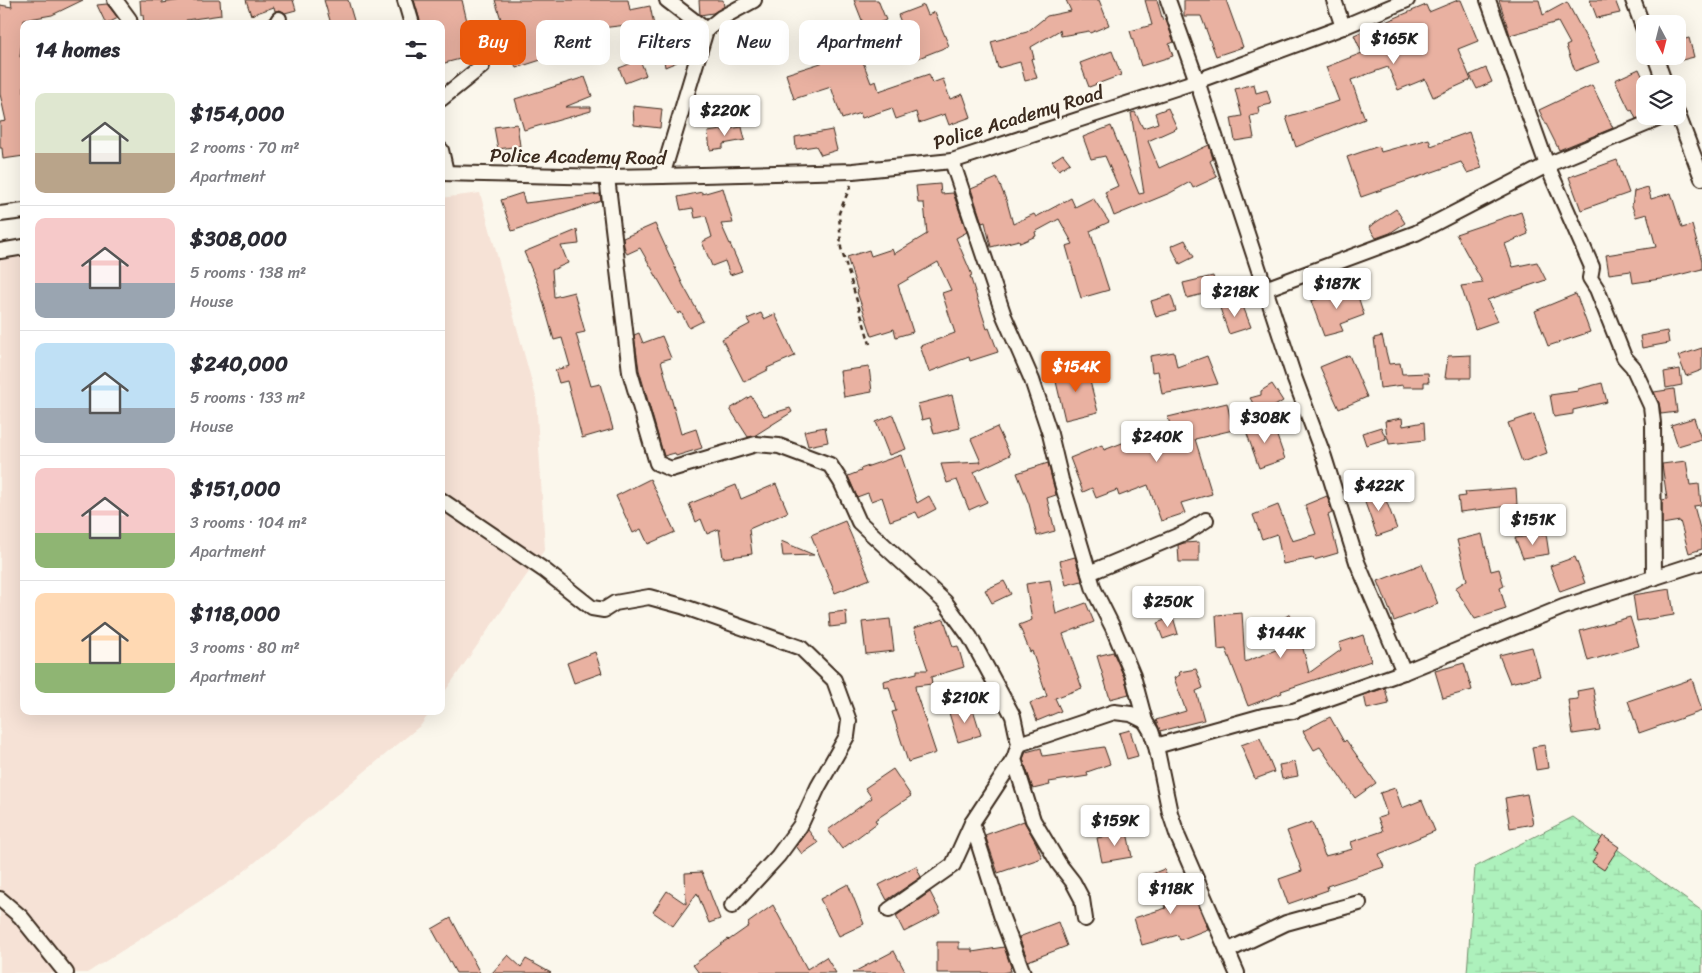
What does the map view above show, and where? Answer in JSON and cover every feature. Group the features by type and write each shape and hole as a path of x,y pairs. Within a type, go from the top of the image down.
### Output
{"street":[{"path":"114,0 129,20"},
{"path":"405,0 411,20"},
{"path":"709,28 721,18 754,0"},
{"path":"1168,0 1197,81 1294,377 1324,457 1357,562 1404,672"},
{"path":"1334,0 1343,27"},
{"name":"Police Academy Road","path":"445,172 607,177 662,176 853,171 952,161 1197,81 1343,27 1407,0"},
{"path":"1488,0 1547,165 1592,267 1590,278 1597,288 1624,357 1633,367 1651,406 1653,422 1654,578"},
{"path":"1633,0 1639,15"},
{"path":"670,1 694,20"},
{"path":"662,176 695,65"},
{"path":"445,96 482,66"},
{"path":"1265,290 1416,234 1547,165 1643,125"},
{"path":"1682,125 1702,178"},
{"path":"952,161 1004,316 1032,380 1050,434 1061,480 1094,590 1113,628 1133,676 1145,721 1156,746 1170,813 1178,837 1237,973"},
{"path":"607,177 630,372 657,463 670,469 756,444 779,446 830,465 841,482 859,522 945,602 970,637 1014,716 1019,744 1014,759 972,823 953,865 889,910"},
{"path":"0,214 20,212"},
{"path":"0,251 20,248"},
{"path":"445,503 544,570 592,608 604,610 615,603 649,597 682,606 801,648 834,680 849,721 847,736 818,787 800,826 778,856 732,906"},
{"path":"1089,573 1187,532 1206,520"},
{"path":"1156,746 1263,716 1293,710 1404,672 1563,607 1702,562"},
{"path":"1019,744 1114,712 1130,714 1145,721"},
{"path":"1014,759 1033,820 1082,899 1085,919"},
{"path":"972,823 1001,915 1023,973"},
{"path":"0,899 21,917 66,973"},
{"path":"1227,951 1286,923 1359,903"}],"path":[{"path":"853,171 851,187 839,213 841,248 870,344"}],"shaded area":[{"path":"480,193 536,397 545,549 445,691 445,197"},
{"path":"20,250 20,715 428,715 421,725 236,878 87,973 0,973 0,252"}],"green space":[{"path":"1573,817 1702,911 1702,973 1467,973 1475,867"}],"building":[{"path":"11,0 83,0 52,15 20,20 20,157 3,159 2,148 0,148 0,122 6,121 0,94 0,5 12,7"},
{"path":"140,0 162,0 162,3 182,0 220,0 221,15 186,20 144,20 143,15 141,15"},
{"path":"246,0 293,0 296,10 285,13 280,10 275,11 274,7 251,15"},
{"path":"324,0 348,0 354,20 330,20"},
{"path":"414,0 462,0 467,20 460,20 460,59 445,63 445,20 420,20"},
{"path":"495,0 628,0 630,10 650,6 653,20 620,20 620,26 610,27 610,20 536,20 536,62 526,65 526,20 501,20"},
{"path":"699,0 723,0 724,7 713,13 700,15"},
{"path":"854,0 878,0 886,20 862,20"},
{"path":"1066,0 1099,0 1109,25 1090,33 1089,31 1061,36 1060,30 1031,47 1034,58 1031,59 1037,78 1025,81 1020,62 998,68 991,42 1027,32 1047,16 1071,11"},
{"path":"1145,0 1157,0 1163,21 1166,20 1174,42 1169,44 1173,56 1141,66 1130,31 1152,25"},
{"path":"1184,0 1226,0 1243,47 1216,56 1201,16 1184,16"},
{"path":"1461,0 1478,41 1458,49 1471,80 1433,97 1425,79 1398,90 1388,67 1351,80 1365,119 1296,147 1286,117 1339,101 1326,67 1362,53 1354,35 1426,5 1429,12"},
{"path":"1499,0 1539,0 1543,15 1567,2 1599,62 1575,71 1566,46 1570,44 1558,22 1510,35"},
{"path":"1590,0 1615,0 1620,13 1597,18"},
{"path":"107,4 118,18 104,20 97,5"},
{"path":"924,5 928,15 935,12 949,46 920,57 920,20 900,20 898,15"},
{"path":"1689,38 1694,57 1686,59 1686,39"},
{"path":"1112,51 1121,75 1089,87 1080,63"},
{"path":"627,65 642,65 646,75 625,83 619,68"},
{"path":"814,65 864,65 871,83 876,81 879,91 929,74 932,83 943,79 950,99 963,94 971,117 949,125 945,114 919,123 916,112 896,119 892,108 862,118 860,113 842,119 831,87 794,99 786,74"},
{"path":"1486,68 1492,82 1477,89 1470,75"},
{"path":"1639,69 1642,75 1636,75 1636,119 1632,110 1630,111 1615,80"},
{"path":"585,77 592,96 565,107 591,107 591,111 524,130 515,99"},
{"path":"1254,84 1256,93 1267,90 1271,104 1258,107 1259,114 1250,116 1254,138 1235,141 1231,118 1242,116 1235,89"},
{"path":"1592,85 1613,128 1559,150 1539,110"},
{"path":"633,106 662,109 660,128 634,125"},
{"path":"1168,108 1177,128 1148,141 1159,168 1209,145 1213,159 1210,161 1217,177 1193,188 1190,182 1170,193 1114,216 1105,192 1118,186 1105,156 1091,159 1083,137 1111,126 1139,194 1144,193 1131,113 1135,112 1143,128 1158,123 1155,113"},
{"path":"517,124 520,146 498,149 494,127"},
{"path":"742,127 745,140 723,144 723,148 710,150 708,132"},
{"path":"832,130 837,150 821,155 816,146 796,149 795,137"},
{"path":"1469,132 1482,168 1467,173 1461,162 1361,197 1347,157 1379,146 1381,152 1429,139 1431,146"},
{"path":"1063,154 1070,163 1059,170 1052,161"},
{"path":"1617,160 1629,193 1581,210 1569,177"},
{"path":"997,178 1007,202 1013,224 1034,214 1036,217 1071,198 1075,207 1093,198 1109,222 1090,231 1109,290 1081,298 1066,246 1073,244 1059,219 1035,232 1036,236 1020,243 1019,240 991,247 985,222 982,223 971,189"},
{"path":"940,184 941,194 953,193 967,232 956,238 972,275 970,276 987,329 989,328 998,352 970,361 969,357 929,372 920,346 955,333 942,293 951,290 938,262 898,285 913,332 896,337 894,329 872,336 847,257 869,250 871,256 892,249 894,254 927,234 924,203 918,203 916,186"},
{"path":"1648,187 1651,199 1671,193 1682,228 1692,225 1702,261 1702,269 1667,278 1633,283 1631,271 1609,274 1606,255 1656,247 1647,214 1636,217 1632,206 1634,191"},
{"path":"723,188 733,223 721,224 742,271 730,275 725,261 712,266 702,242 712,237 706,216 695,218 693,208 681,210 678,197 702,192 702,194"},
{"path":"522,193 525,203 600,194 601,201 512,231 501,200"},
{"path":"1396,209 1405,223 1390,233 1376,238 1369,227"},
{"path":"1521,212 1528,234 1505,244 1513,267 1537,262 1546,280 1487,300 1498,321 1475,329 1461,286 1483,283 1456,234"},
{"path":"655,224 683,285 703,321 689,328 681,312 678,314 640,248 627,254 624,246 623,238"},
{"path":"577,230 579,244 561,246 568,263 552,270 554,297 574,292 585,332 576,334 591,386 600,384 613,429 582,438 567,381 559,383 555,370 570,366 562,338 554,340 539,287 524,252"},
{"path":"1185,240 1194,257 1180,264 1171,246"},
{"path":"1213,276 1216,291 1187,298 1183,283"},
{"path":"1355,287 1364,315 1340,324 1343,331 1324,336 1311,301"},
{"path":"1576,294 1590,332 1548,346 1535,311"},
{"path":"1171,295 1176,311 1156,317 1151,301"},
{"path":"1241,301 1251,327 1229,334 1220,308"},
{"path":"761,313 764,319 775,314 795,356 767,368 768,370 744,382 722,339 750,324 747,319"},
{"path":"1667,331 1669,343 1642,348 1640,336"},
{"path":"639,333 643,343 662,336 671,358 661,361 681,434 696,429 702,448 676,456 675,453 664,456 639,370 634,335"},
{"path":"1382,336 1389,364 1400,363 1402,374 1428,373 1429,382 1424,382 1424,387 1403,387 1403,385 1380,388 1374,338"},
{"path":"1702,348 1702,370 1686,376 1678,356"},
{"path":"1174,352 1177,367 1207,356 1218,384 1162,394 1158,371 1152,372 1150,356"},
{"path":"1349,355 1367,397 1339,409 1320,367"},
{"path":"1471,355 1471,378 1445,378 1448,356"},
{"path":"1086,366 1098,412 1065,420 1054,373"},
{"path":"869,367 872,392 844,397 840,371"},
{"path":"1680,369 1682,385 1666,388 1664,372"},
{"path":"1602,383 1607,402 1573,410 1573,414 1554,417 1550,395 1578,391 1578,389"},
{"path":"1272,384 1283,401 1260,415 1250,398 1261,395 1261,391"},
{"path":"1674,389 1677,412 1661,414 1654,392"},
{"path":"952,395 960,428 934,434 930,418 922,420 918,404"},
{"path":"751,396 764,416 790,408 792,412 754,436 748,437 730,409"},
{"path":"1227,403 1233,430 1195,439 1212,494 1181,503 1185,513 1161,521 1148,485 1119,496 1117,490 1096,498 1092,488 1083,492 1070,458 1102,445 1104,450 1130,440 1134,449 1173,437 1168,417"},
{"path":"1534,414 1547,453 1522,462 1508,423"},
{"path":"893,415 906,449 889,455 876,422"},
{"path":"1402,418 1403,426 1424,422 1425,440 1389,444 1385,421"},
{"path":"1694,418 1701,439 1678,446 1671,425"},
{"path":"1271,419 1285,459 1259,468 1245,428"},
{"path":"825,427 828,442 808,446 804,431"},
{"path":"997,427 1010,455 974,472 987,502 969,510 957,480 947,483 941,464 981,462 971,439"},
{"path":"1381,427 1386,439 1366,445 1362,433"},
{"path":"901,455 917,503 929,496 936,509 919,518 916,512 890,521 882,497 871,501 868,493 857,497 848,476 861,471 860,469"},
{"path":"1686,461 1690,485 1699,484 1701,505 1694,506 1702,536 1702,549 1689,553 1680,521 1662,524 1662,500 1667,499 1662,464"},
{"path":"1048,463 1056,495 1047,498 1055,531 1037,536 1029,504 1017,473"},
{"path":"650,479 675,532 648,544 641,529 633,533 616,496"},
{"path":"776,484 788,512 749,529 752,554 723,558 719,529 707,534 701,519 696,522 689,504 736,485 741,499"},
{"path":"1381,487 1397,529 1377,536 1362,494"},
{"path":"1516,488 1517,505 1460,512 1458,497 1466,496 1465,492"},
{"path":"1327,496 1332,513 1328,515 1338,553 1314,560 1313,558 1283,564 1277,534 1262,539 1253,515 1278,505 1292,541 1316,534 1305,505"},
{"path":"845,521 870,579 835,593 811,535"},
{"path":"1482,534 1491,571 1499,569 1504,586 1500,588 1506,609 1475,619 1455,588 1467,580 1457,540"},
{"path":"1546,534 1549,554 1523,558 1515,538"},
{"path":"781,541 814,555 783,556"},
{"path":"1199,542 1199,562 1179,562 1178,545"},
{"path":"1075,557 1082,581 1066,585 1060,561"},
{"path":"1575,557 1585,583 1560,592 1550,566"},
{"path":"1422,564 1438,604 1394,621 1378,581"},
{"path":"1050,580 1056,614 1086,603 1094,622 1063,634 1082,688 1055,698 1061,711 1037,721 1030,703 1047,696 1032,651 1030,652 1019,625 1032,620 1026,584"},
{"path":"1004,581 1011,594 992,603 985,590"},
{"path":"1670,589 1674,615 1637,621 1633,595"},
{"path":"846,611 847,625 830,627 829,613"},
{"path":"1242,613 1245,662 1286,646 1276,623 1290,614 1298,628 1309,673 1341,650 1339,643 1363,635 1371,661 1281,691 1282,693 1248,706 1226,649 1218,650 1216,615"},
{"path":"1173,617 1178,634 1163,639 1157,623"},
{"path":"1630,617 1639,646 1588,661 1580,631"},
{"path":"890,619 894,651 866,654 862,622"},
{"path":"944,619 953,647 958,646 964,667 931,677 932,684 915,686 936,753 908,762 892,712 896,711 889,687 884,688 883,681 917,673 917,670 928,670 914,628"},
{"path":"1532,647 1540,676 1510,683 1499,655"},
{"path":"595,652 602,673 574,683 567,663"},
{"path":"1113,652 1125,679 1129,694 1110,699 1097,656"},
{"path":"1464,663 1472,690 1443,698 1435,671"},
{"path":"1196,669 1203,688 1196,691 1204,720 1160,731 1156,720 1186,711 1174,678 1180,675 1179,672"},
{"path":"1692,679 1702,711 1639,733 1628,701"},
{"path":"1385,688 1389,704 1367,709 1364,695"},
{"path":"1593,688 1600,730 1573,734 1568,700 1578,699 1577,691"},
{"path":"972,706 981,735 958,742 949,713"},
{"path":"1330,717 1344,742 1346,740 1376,783 1355,798 1320,747 1314,750 1303,731"},
{"path":"1130,730 1138,756 1127,759 1119,733"},
{"path":"1260,738 1274,772 1255,779 1241,745"},
{"path":"1545,745 1548,768 1536,770 1532,747"},
{"path":"1104,747 1110,764 1087,772 1088,776 1049,782 1050,785 1033,789 1023,759 1026,752 1041,748 1043,756"},
{"path":"1295,762 1298,776 1282,779 1279,765"},
{"path":"893,769 911,796 875,820 877,823 842,849 828,830 872,798 865,788"},
{"path":"1395,788 1402,808 1422,800 1435,831 1379,854 1384,867 1327,886 1328,890 1288,904 1279,879 1302,871 1287,831 1312,822 1325,856 1353,849 1351,842 1383,831 1378,818 1387,815 1380,793"},
{"path":"1527,794 1533,824 1510,828 1505,798"},
{"path":"1024,821 1042,858 998,873 985,835"},
{"path":"808,830 818,843 802,854 796,846"},
{"path":"1127,832 1132,857 1102,862 1097,838"},
{"path":"1603,836 1619,847 1604,870 1592,862 1598,853 1594,851"},
{"path":"916,866 921,877 887,900 879,885"},
{"path":"1164,869 1176,898 1193,893 1208,929 1180,940 1178,935 1142,945 1134,918 1166,908 1152,874"},
{"path":"702,872 720,919 709,923 697,893 673,926 653,912 667,891 686,904 685,873"},
{"path":"848,884 864,924 839,936 820,899"},
{"path":"930,892 941,913 904,932 896,916"},
{"path":"773,905 807,969 826,957 836,973 699,973 693,965 749,926 748,923"},
{"path":"451,918 480,973 456,973 432,929"},
{"path":"1058,922 1067,946 1028,961 1019,937"},
{"path":"937,942 959,942 959,949 972,949 972,952 1004,947 1011,971 1002,973 937,973"},
{"path":"894,951 906,973 852,973"},
{"path":"508,955 521,967 526,959 551,973 492,973"}]}
